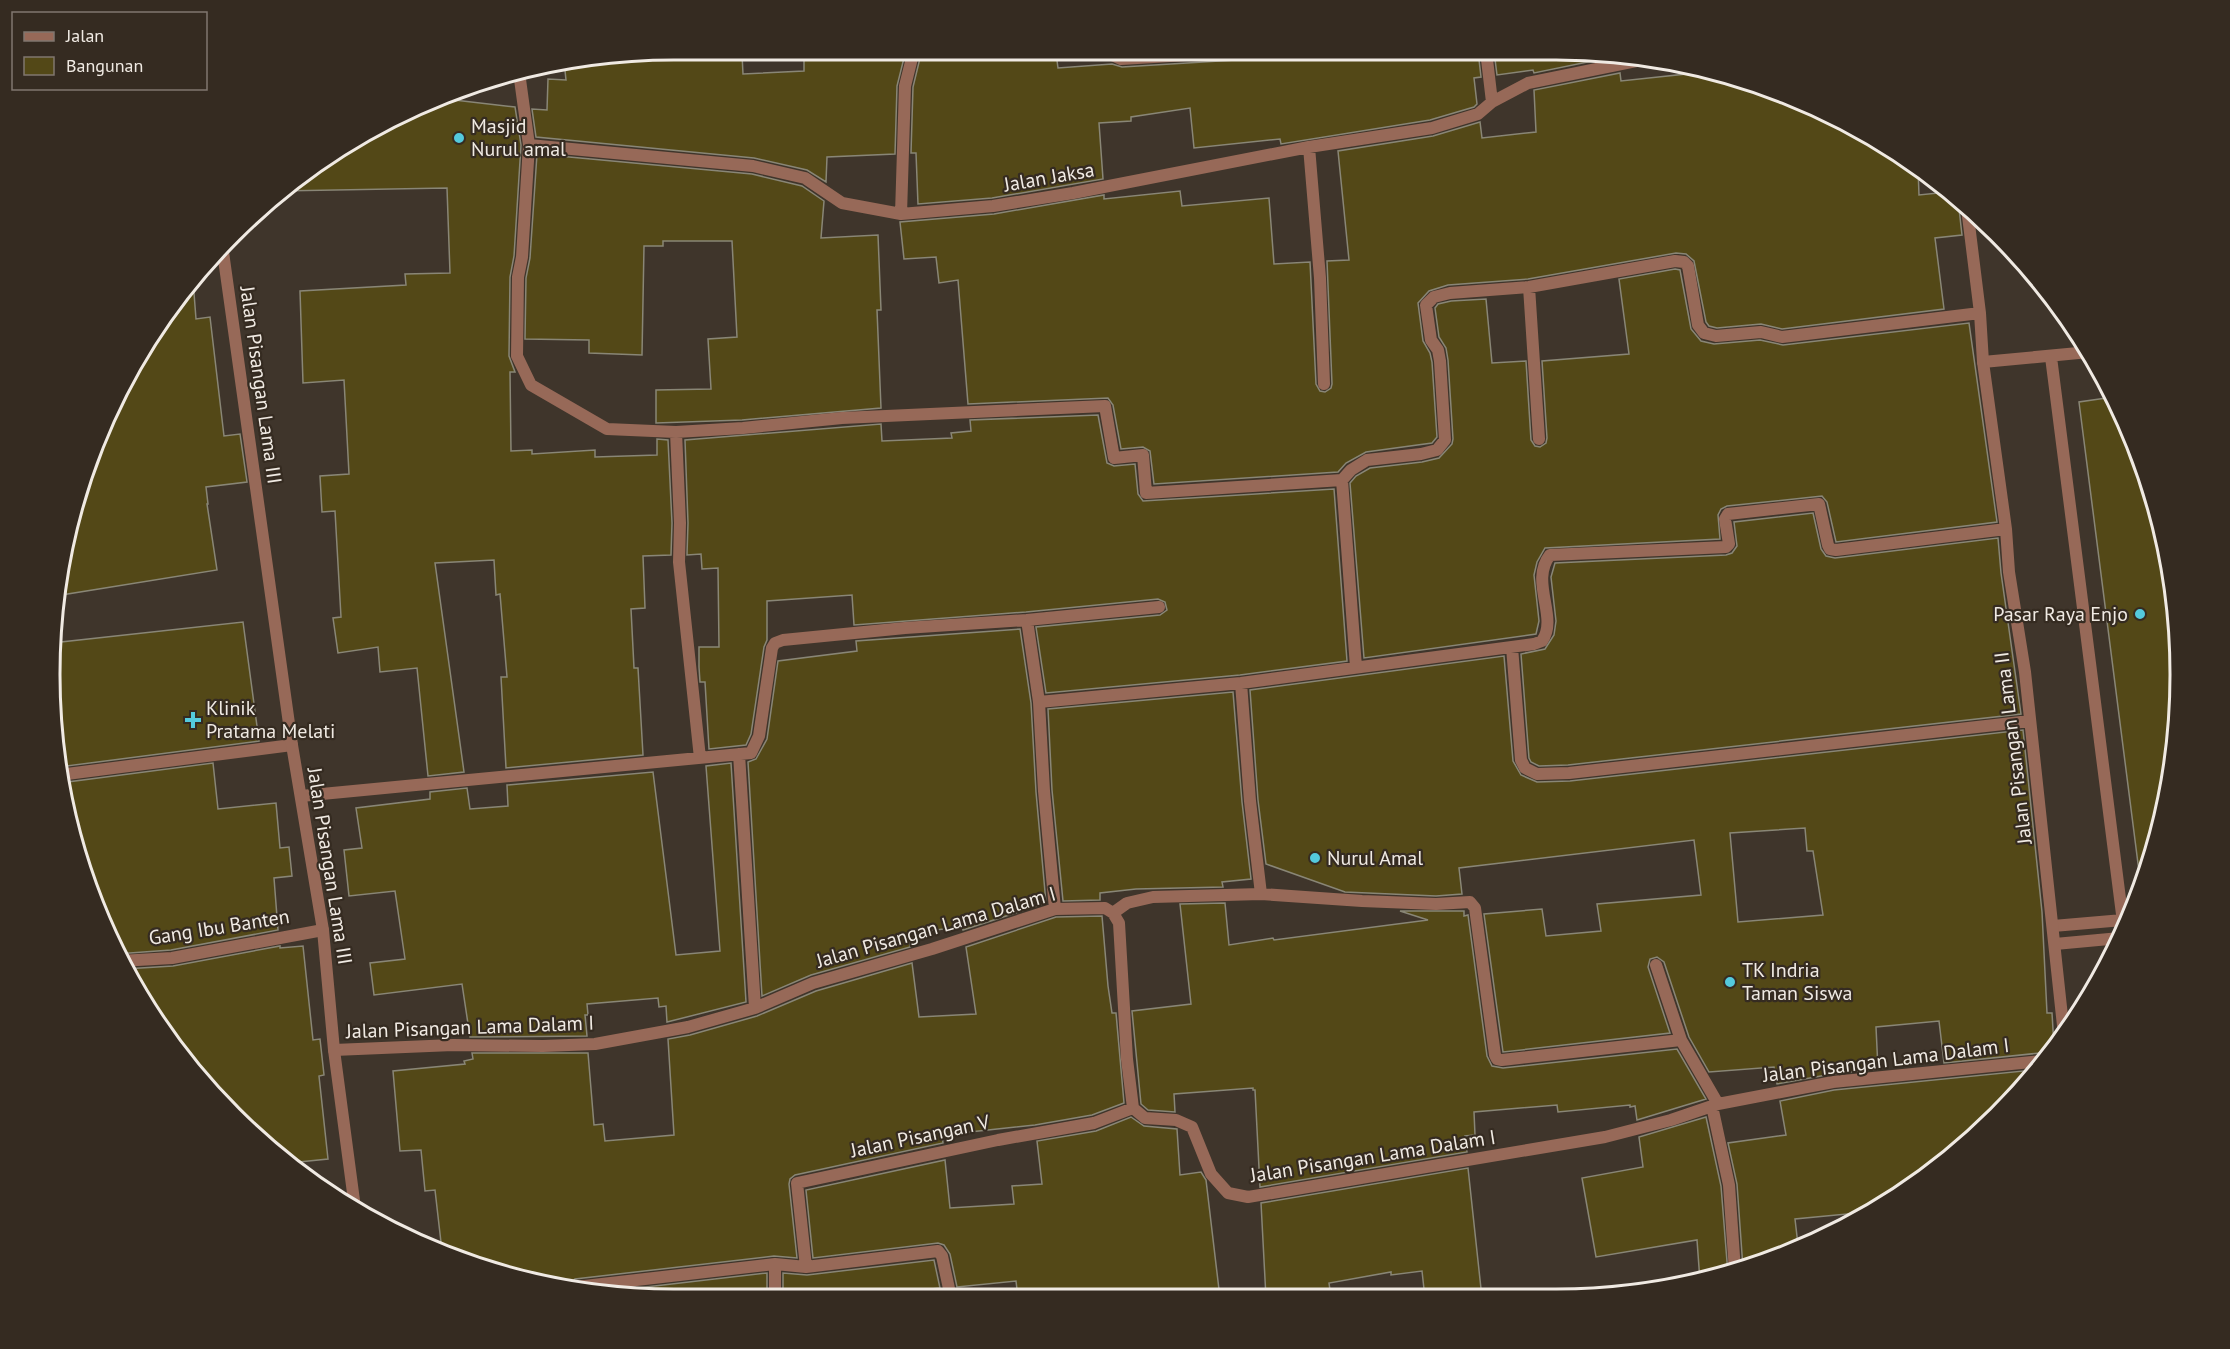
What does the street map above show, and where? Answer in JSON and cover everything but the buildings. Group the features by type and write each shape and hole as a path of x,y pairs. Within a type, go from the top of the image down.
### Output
{"street":[{"path":"901,214 905,86 912,60"},
{"path":"1487,60 1492,102"},
{"name":"Jalan Jaksa","path":"529,145 753,166 805,178 842,203 901,214 993,207 1309,147 1432,128 1478,114 1492,102 1528,83 1615,63"},
{"path":"520,80 529,145 522,257 518,277 517,356 531,385 607,429 676,432 842,418 952,415 1105,406 1114,458 1143,455 1146,493 1342,480 1351,470 1367,460 1437,450 1445,440 1440,361 1438,350 1431,340 1426,305 1434,297 1450,293 1528,287 1675,261 1684,262 1689,266 1698,325 1704,333 1716,336 1761,332 1782,337 1980,313"},
{"path":"1309,147 1320,278 1324,384"},
{"name":"Jalan Pisangan Lama II","path":"1968,219 1980,313 1983,362 2030,722 2063,1021"},
{"name":"Jalan Pisangan Lama III","path":"224,257 292,745 323,930 334,1050 353,1198"},
{"path":"1528,287 1539,439"},
{"path":"1983,362 2079,353"},
{"path":"2051,357 2122,913"},
{"path":"676,432 680,523 679,562 700,758"},
{"path":"1342,480 1356,667"},
{"path":"1039,702 1241,683 1534,644 1542,641 1547,627 1541,575 1545,561 1550,555 1726,547 1729,544 1725,516 1728,514 1816,503 1820,505 1830,549 2006,529"},
{"path":"301,796 751,753 759,736 772,648 775,643 783,640 1160,607"},
{"path":"1027,620 1039,702 1044,791 1056,909"},
{"path":"1512,647 1521,760 1525,768 1537,774 1569,773 2030,722"},
{"path":"1241,683 1249,791 1261,894"},
{"path":"68,774 292,745"},
{"path":"739,754 755,1008"},
{"path":"1133,1108 1127,1059 1119,923 1113,913 1126,903 1153,897 1261,894 1436,904 1470,902 1475,908 1497,1059 1681,1040"},
{"name":"Jalan Pisangan Lama Dalam I","path":"334,1050 594,1044 688,1027 755,1008 813,983 932,949 1056,909 1105,908 1113,913"},
{"path":"2053,926 2116,925"},
{"name":"Gang Ibu Banten","path":"131,960 172,958 323,930"},
{"path":"2055,944 2110,939"},
{"path":"1656,965 1681,1040 1715,1105 1729,1185 1734,1262"},
{"name":"Jalan Pisangan Lama Dalam I","path":"1133,1108 1145,1118 1176,1120 1192,1127 1211,1174 1228,1193 1248,1197 1605,1137 1671,1120 1715,1105 1833,1082 2033,1062"},
{"name":"Jalan Pisangan V","path":"806,1267 797,1183 998,1140 1094,1123 1133,1108"},
{"path":"598,1284 775,1264 806,1267 938,1251 942,1256 949,1289"},
{"path":"775,1264 775,1289"}],"place":[{"name":"Masjid Nurul amal","path":"459,138"},
{"name":"Pasar Raya Enjo","path":"2140,614"},
{"name":"Klinik Pratama Melati","path":"193,720"},
{"name":"Nurul Amal","path":"1315,858"},
{"name":"TK Indria Taman Siswa","path":"1730,982"}]}
